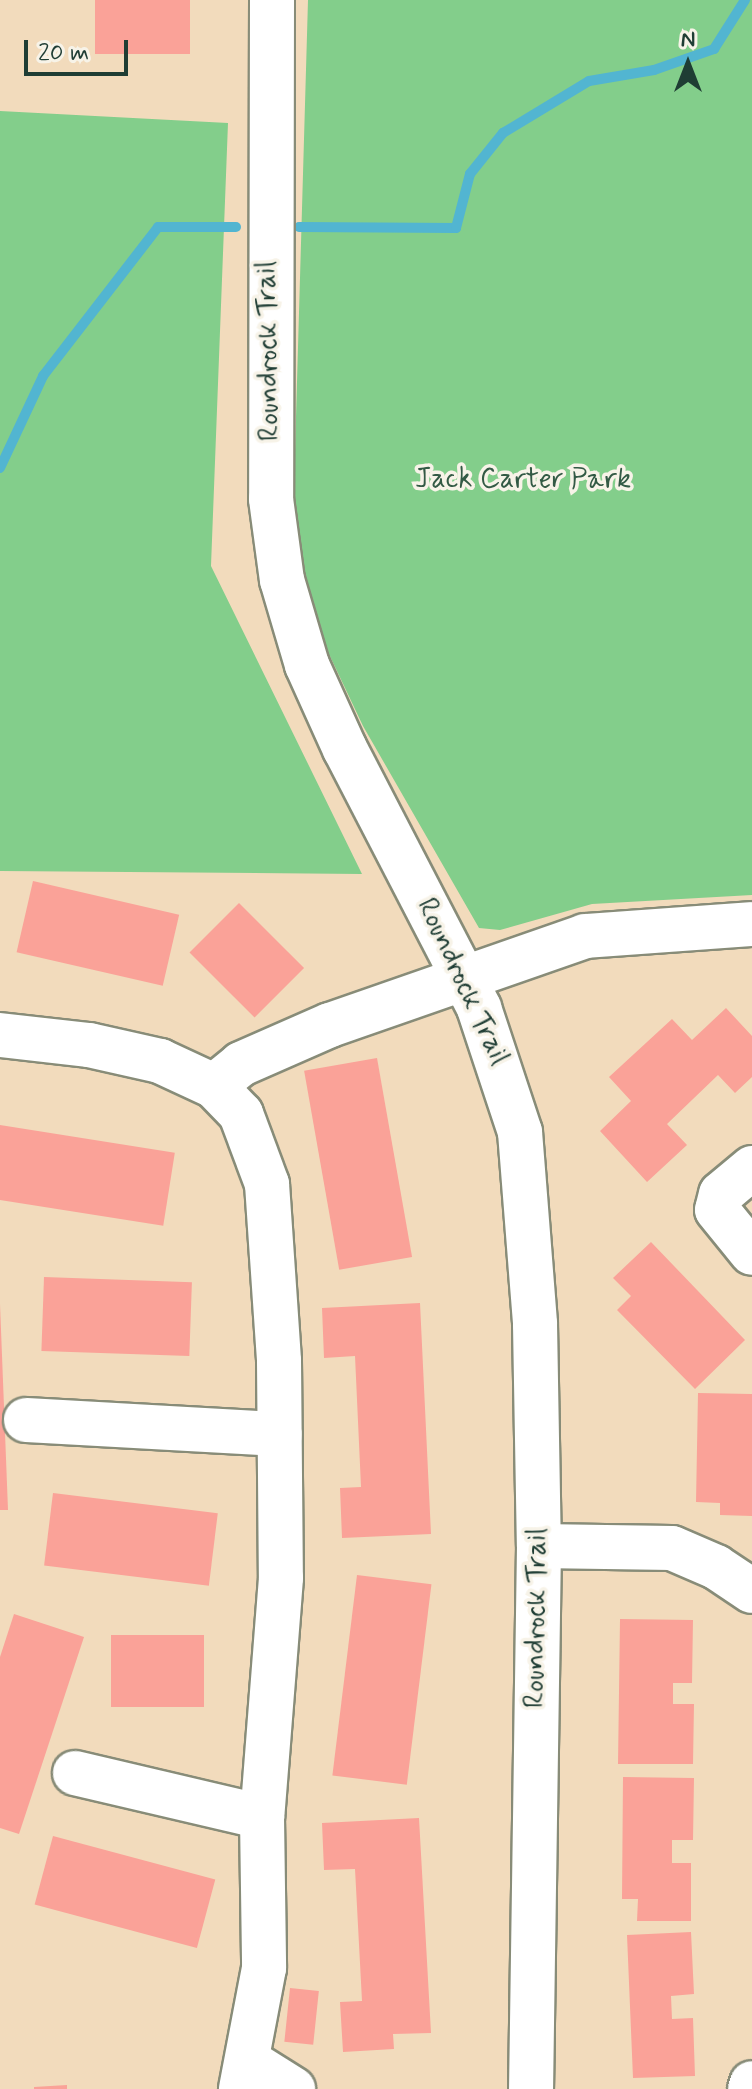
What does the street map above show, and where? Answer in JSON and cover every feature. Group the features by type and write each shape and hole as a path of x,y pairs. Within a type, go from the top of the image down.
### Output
{"street":[{"name":"Roundrock Trail","path":"272,0 271,499 282,580 307,665 345,749 463,975 502,1066 520,1132 535,1324 539,1546 531,2089"},
{"path":"214,1086 241,1064 463,975 585,936 752,924"},
{"path":"0,1035 89,1045 160,1061 214,1086 241,1114 267,1184 280,1434 281,1578 262,1817 264,1968 246,2075 293,2089"},
{"path":"752,1168 721,1194 717,1210 752,1253"},
{"path":"26,1420 280,1434"},
{"path":"539,1546 672,1548 716,1567 752,1591"},
{"path":"75,1773 262,1817"}],"green space":[{"name":"Jack Carter Park","path":"308,0 752,0 752,895 592,904 500,930 479,928 363,726 310,614 293,521"},
{"path":"0,111 228,123 211,566 362,874 0,871"}],"building":[{"path":"95,0 190,0 190,54 95,54"},
{"path":"33,881 179,915 163,986 17,952"},
{"path":"239,903 304,968 255,1018 190,952"},
{"path":"726,1008 752,1036 752,1077 735,1093 718,1075 667,1124 687,1145 647,1182 600,1131 631,1101 609,1077 672,1019 692,1040"},
{"path":"377,1058 412,1257 339,1270 304,1071"},
{"path":"0,1125 175,1153 163,1226 0,1200"},
{"path":"651,1242 745,1340 695,1389 617,1310 631,1296 613,1278"},
{"path":"44,1277 192,1282 189,1356 41,1351"},
{"path":"420,1303 431,1534 342,1538 340,1488 361,1487 355,1356 324,1358 322,1308"},
{"path":"0,1304 8,1510 0,1510"},
{"path":"698,1393 752,1394 752,1516 720,1515 720,1503 696,1502"},
{"path":"53,1493 218,1513 209,1586 44,1565"},
{"path":"357,1575 431,1584 407,1785 332,1775"},
{"path":"14,1614 84,1637 19,1834 0,1828 0,1657"},
{"path":"620,1619 693,1620 692,1683 673,1683 673,1704 694,1704 693,1764 618,1764"},
{"path":"111,1635 204,1635 204,1707 111,1707"},
{"path":"623,1777 694,1778 693,1840 672,1840 672,1863 691,1863 691,1921 637,1921 638,1899 622,1899"},
{"path":"419,1818 431,2033 393,2034 394,2049 343,2052 340,2002 362,2001 355,1869 324,1870 322,1823"},
{"path":"53,1836 215,1879 197,1948 35,1905"},
{"path":"691,1932 694,1994 671,1996 672,2019 693,2018 695,2076 633,2078 627,1935"},
{"path":"290,1988 319,1991 313,2045 284,2042"},
{"path":"67,2085 67,2089 34,2089 34,2087"}],"waterway":[{"path":"299,227 456,228 470,174 503,133 589,81 654,70 714,49 745,0"},
{"path":"0,468 43,376 158,227 236,227"}]}
